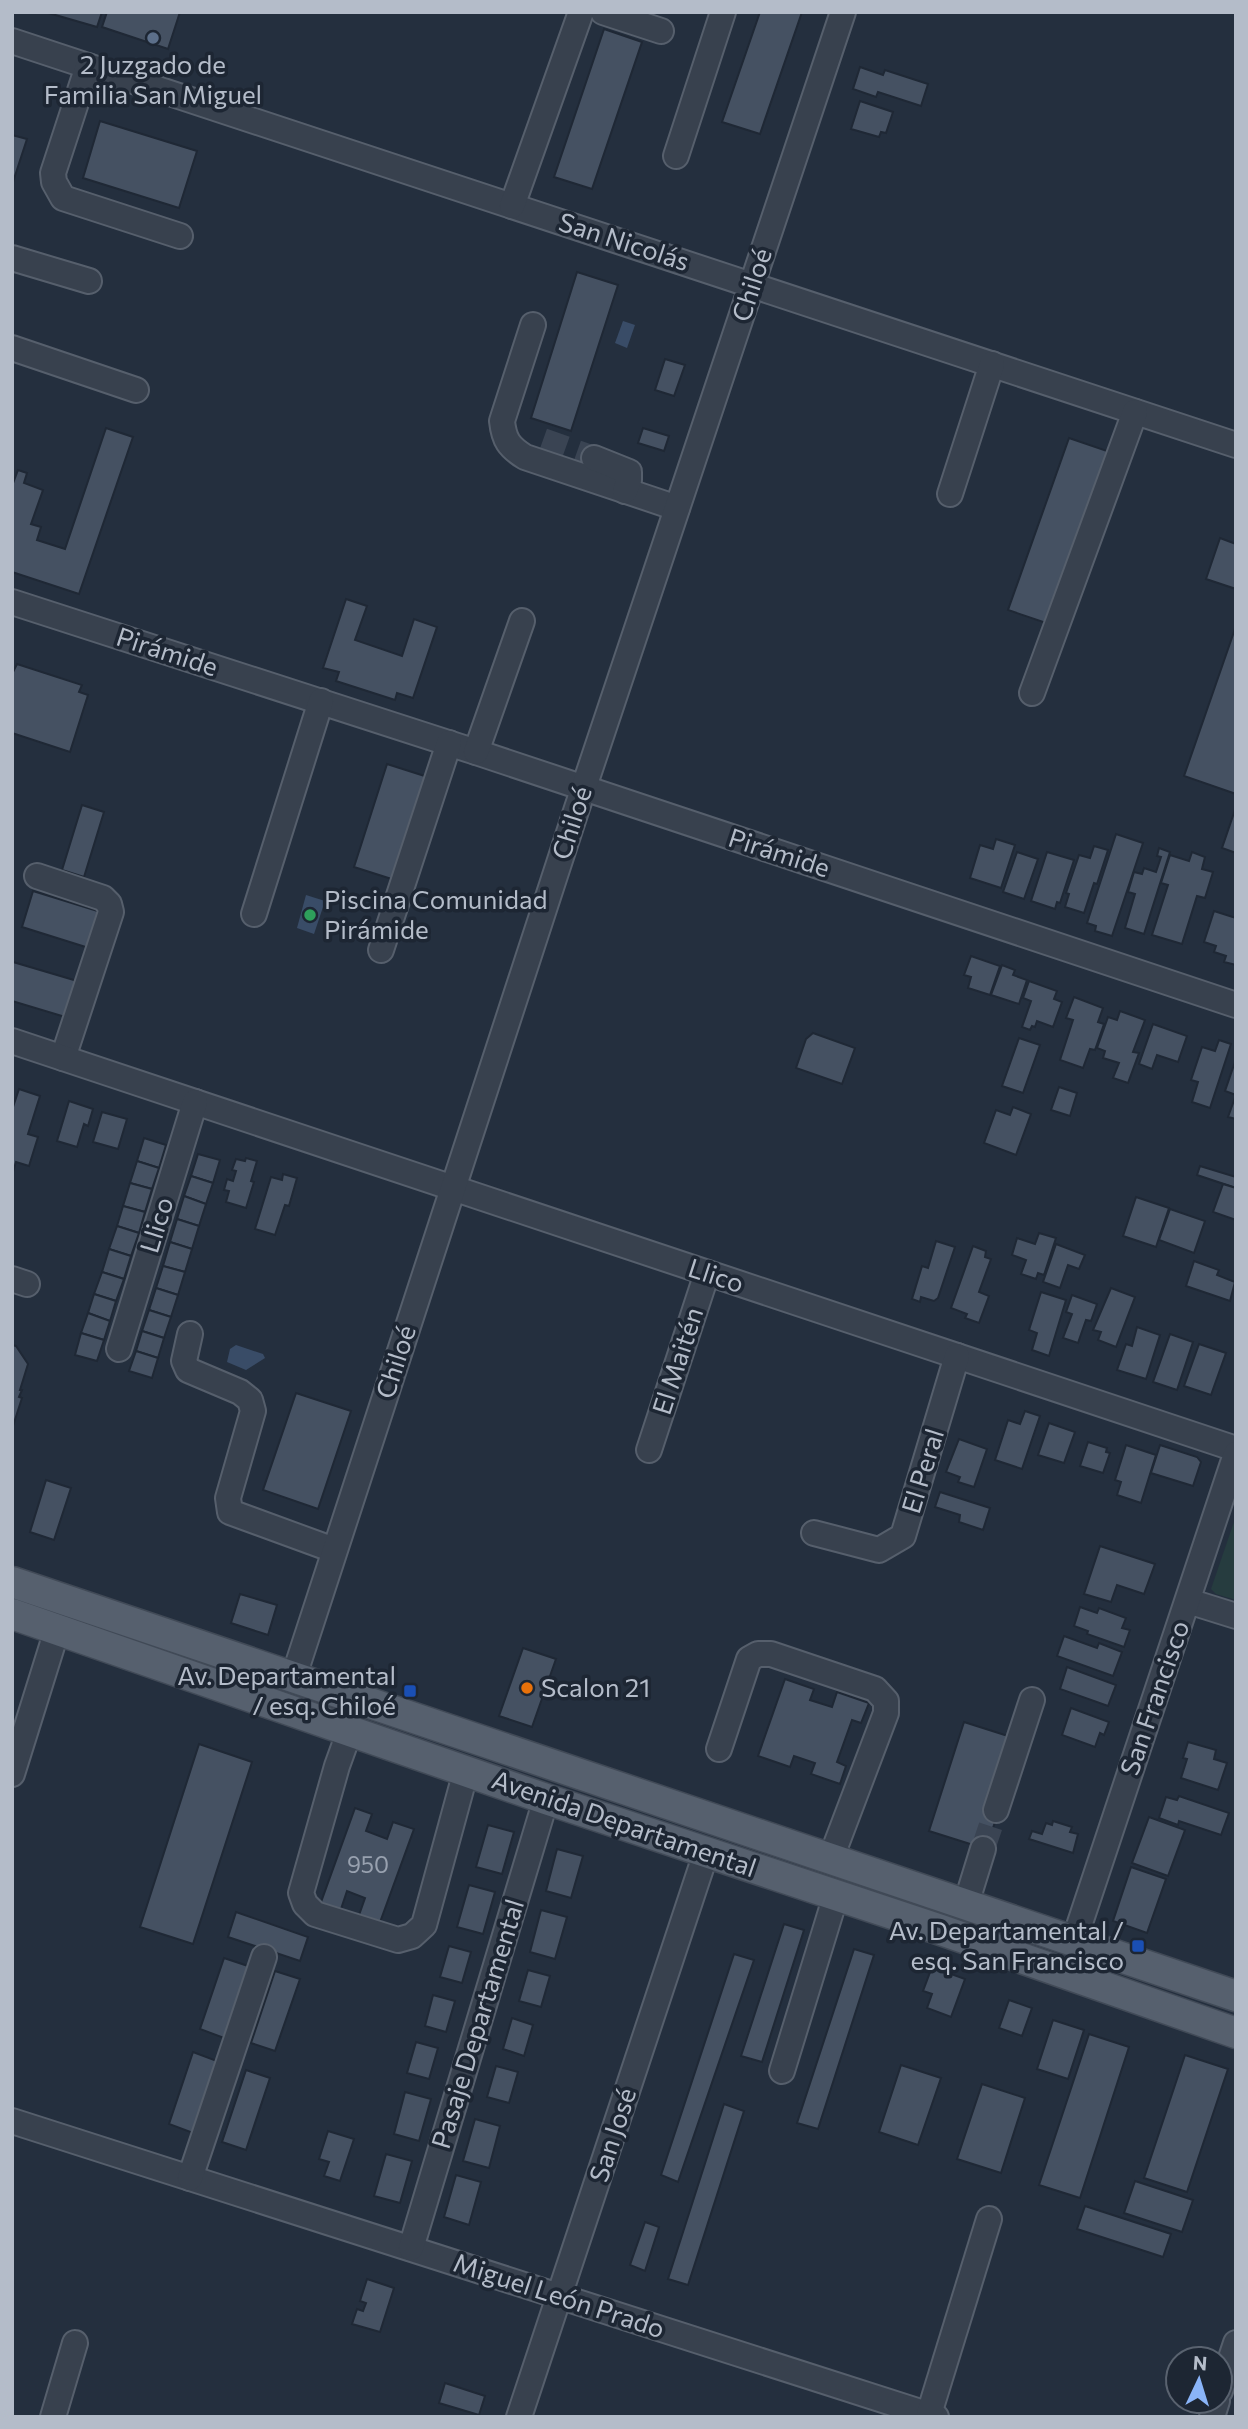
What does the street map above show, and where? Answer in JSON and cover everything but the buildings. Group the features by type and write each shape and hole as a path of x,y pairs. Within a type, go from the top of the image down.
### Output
{"main road":[{"path":"12,1576 50,1594"},
{"name":"Avenida Departamental","path":"12,1582 1236,1996"},
{"name":"Avenida Departamental","path":"16,1616 1236,2033"}],"street":[{"path":"512,206 581,12"},
{"path":"603,12 660,31"},
{"path":"676,156 723,12"},
{"name":"Chiloé","path":"293,1676 584,788 843,12"},
{"name":"San Nicolás","path":"12,41 1236,446"},
{"path":"88,66 53,173 58,190 63,198 180,236"},
{"path":"12,258 89,281"},
{"path":"533,325 502,421 503,436 510,448 525,457 677,508"},
{"path":"12,348 136,390"},
{"path":"950,494 992,364"},
{"path":"1032,693 1135,412"},
{"path":"594,458 629,472 625,491"},
{"name":"Pirámide","path":"12,602 449,743 1236,1005"},
{"path":"476,752 522,621"},
{"path":"254,914 321,701"},
{"path":"381,950 449,743"},
{"path":"37,876 103,898 109,904 111,912 63,1058"},
{"name":"Llico","path":"12,1041 1236,1449"},
{"name":"Llico","path":"118,1349 195,1102"},
{"name":"El Maitén","path":"649,1450 708,1273"},
{"path":"190,1335 184,1361 188,1370 240,1392 250,1400 253,1411 228,1497 230,1512 334,1550"},
{"name":"El Peral","path":"814,1533 879,1550 903,1536 957,1356"},
{"name":"San Francisco","path":"1074,1941 1236,1454"},
{"path":"1188,1601 1236,1616"},
{"path":"12,1774 57,1630"},
{"path":"719,1749 749,1660 758,1654 771,1654 875,1689 886,1701 886,1713 831,1858"},
{"path":"996,1810 1032,1700"},
{"path":"350,1730 301,1893 304,1904 314,1914 398,1940 412,1936 424,1925 466,1771"},
{"name":"Pasaje Departamental","path":"411,2248 546,1799"},
{"path":"966,1904 984,1849"},
{"name":"San José","path":"519,2417 706,1853"},
{"path":"782,2071 836,1895"},
{"path":"190,2178 264,1957"},
{"name":"Miguel León Prado","path":"12,2121 932,2416 989,2219"},
{"path":"53,2417 75,2343"}],"green space":[{"path":"1236,1516 1236,1600 1216,1594 1211,1589"}],"water":[{"path":"623,321 635,325 627,348 615,343"},
{"name":"Piscina Comunidad Pirámide","path":"306,895 325,901 314,934 297,928"},
{"path":"236,1345 263,1354 265,1358 246,1370 227,1362 230,1349"}],"tunnel":[{"path":"543,440 594,458"},
{"path":"983,1849 996,1810"}],"place":[{"name":"2 Juzgado de Familia San Miguel","path":"153,38"},
{"name":"Piscina Comunidad Pirámide","path":"310,915"},
{"name":"Scalon 21","path":"527,1688"},
{"name":"Av. Departamental / esq. Chiloé","path":"410,1691"},
{"name":"Av. Departamental / esq. San Francisco","path":"1138,1946"}]}
